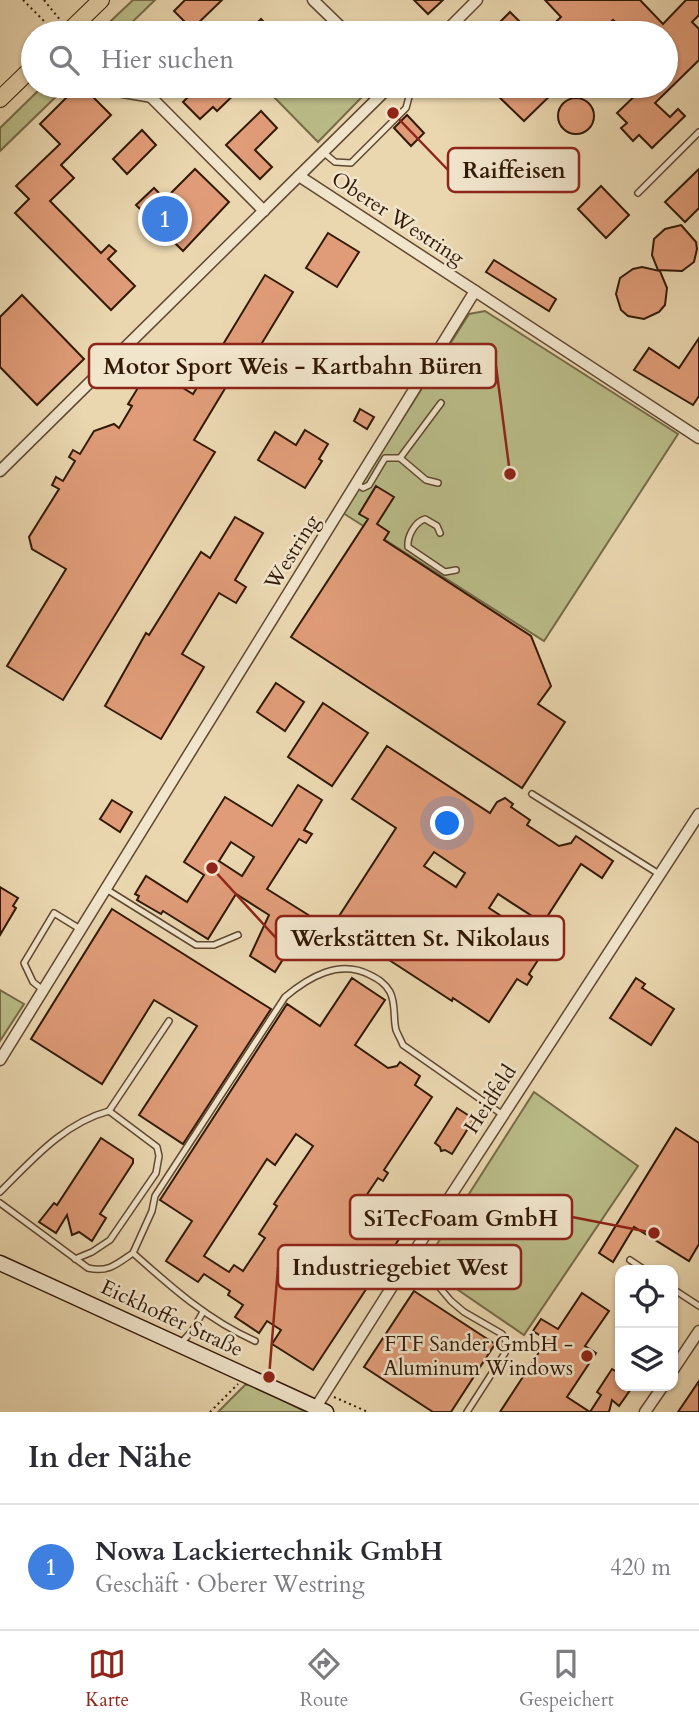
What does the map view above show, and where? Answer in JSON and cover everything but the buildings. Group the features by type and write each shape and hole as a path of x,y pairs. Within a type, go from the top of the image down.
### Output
{"main road":[{"path":"79,21 101,0"},
{"path":"0,99 21,79"},
{"name":"Eickhoffer Straße","path":"0,1263 321,1410"}],"street":[{"path":"313,0 335,21"},
{"path":"456,21 478,0"},
{"path":"153,98 264,211"},
{"name":"Oberer Westring","path":"0,471 378,98"},
{"name":"Oberer Westring","path":"299,176 475,291"},
{"path":"475,291 699,438"},
{"name":"Westring","path":"0,1060 475,291"},
{"name":"Heidfeld","path":"321,1410 323,1392 699,814"},
{"path":"678,1362 699,1331"},
{"path":"645,1412 660,1391"}],"lane":[{"path":"323,152 335,162 351,163 406,108 409,98"},
{"path":"638,193 699,132"},
{"path":"400,458 441,403"},
{"path":"356,484 363,488 369,485 385,458 400,458 426,480 438,483"},
{"path":"440,533 437,526 425,519 420,521 407,538 408,547 445,572 456,570"},
{"path":"532,794 659,874"},
{"path":"106,889 196,945 214,945 238,934"},
{"path":"43,990 33,982 24,963 54,914 81,930"},
{"path":"0,1203 89,1268 99,1271 110,1269 133,1253 159,1190 285,997 303,982 337,969 358,969 381,980 391,994 396,1029 403,1045 503,1115"},
{"path":"0,1192 46,1147 89,1116 109,1111 169,1021"},
{"path":"75,1259 110,1240 156,1173 159,1156 157,1147 109,1111"},
{"path":"133,1253 203,1312 255,1341"},
{"path":"630,1260 638,1265"},
{"path":"407,1263 434,1281 464,1312 502,1334 506,1341 505,1353 467,1412"},
{"path":"678,1292 699,1307"},
{"path":"179,1345 192,1331 203,1312"}],"path":[{"path":"23,0 44,21"},
{"path":"44,0 61,21"},
{"path":"210,1412 244,1375"},
{"path":"323,1392 368,1412"}],"green space":[{"path":"133,0 155,0 133,21 111,21"},
{"path":"31,98 55,98 0,151 0,128"},
{"path":"275,98 361,98 318,142"},
{"path":"485,311 678,434 544,641 343,513 469,314"},
{"path":"0,990 24,1004 0,1041"},
{"path":"534,1092 638,1166 524,1335 423,1266"},
{"path":"251,1384 306,1412 218,1412 245,1385"}],"place":[{"name":"Raiffeisen","path":"393,113"},
{"name":"Nowa Lackiertechnik GmbH","path":"165,219"},
{"name":"Motor Sport Weis - Kartbahn Büren","path":"510,474"},
{"name":"Werkstätten St. Nikolaus","path":"212,868"},
{"name":"SiTecFoam GmbH","path":"654,1233"},
{"name":"FTF Sander GmbH - Aluminum Windows","path":"587,1356"},
{"name":"Industriegebiet West","path":"269,1377"}]}
